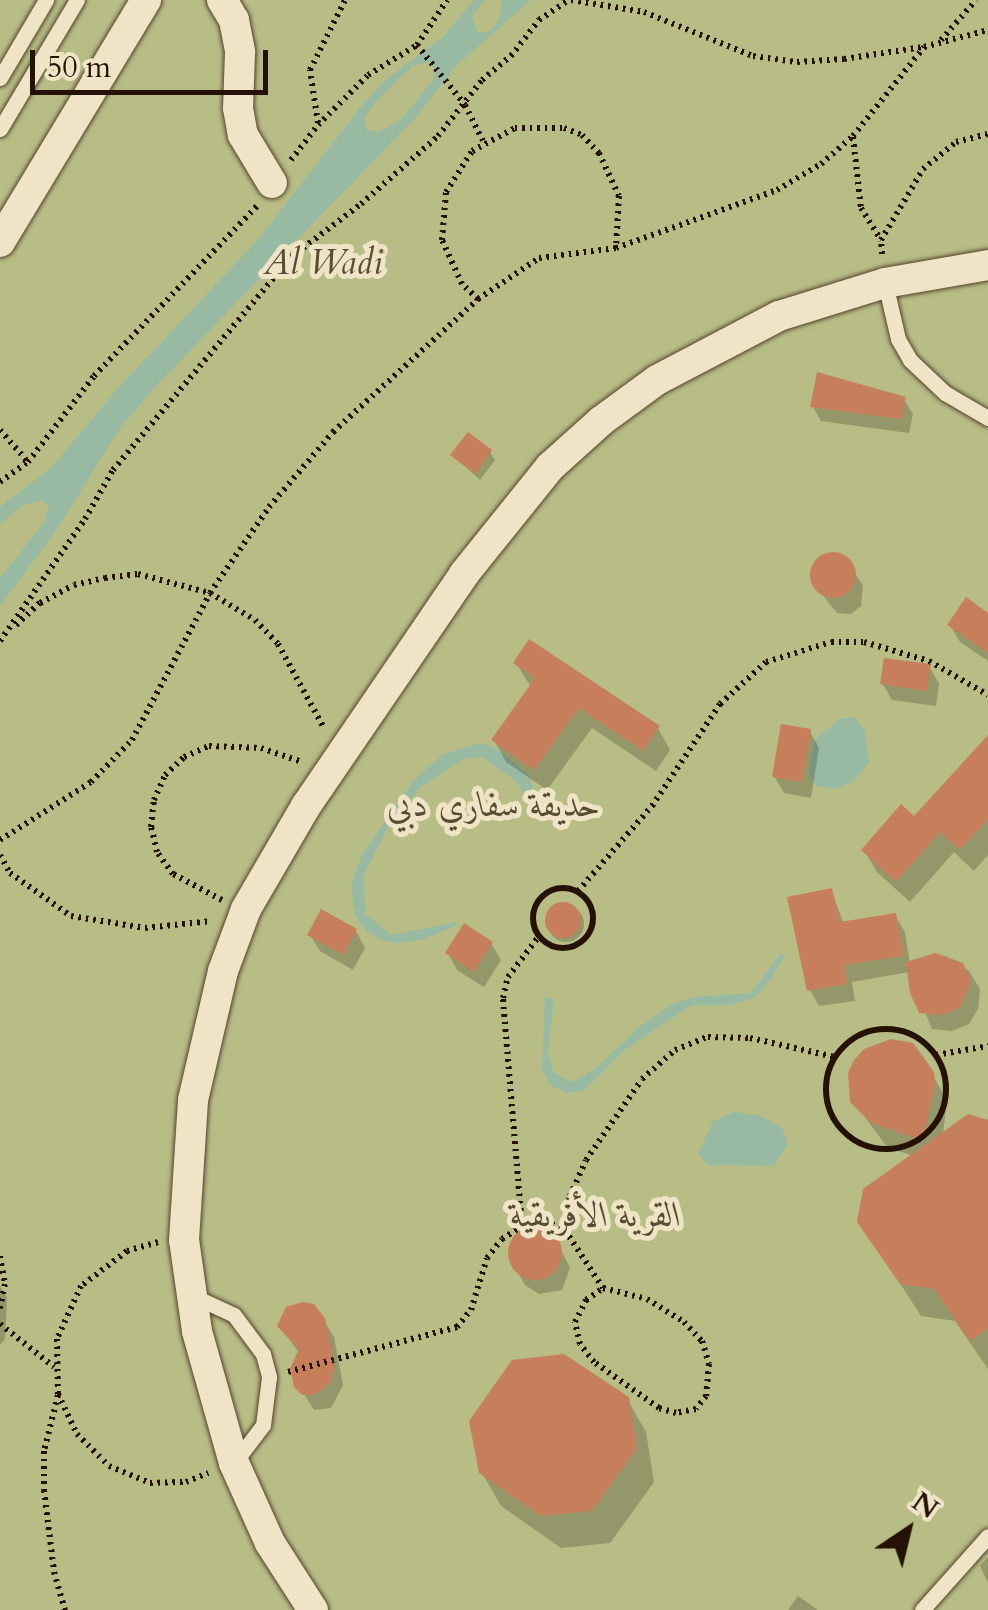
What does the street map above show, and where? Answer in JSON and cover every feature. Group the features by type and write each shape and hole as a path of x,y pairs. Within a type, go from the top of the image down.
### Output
{"street":[{"path":"0,242 146,0"},
{"path":"222,0 234,20 240,52 238,108 243,135 272,183"},
{"path":"313,1610 270,1543 234,1464 212,1397 184,1240 186,1166 202,1051 223,971 246,909 333,764 506,519 550,466 601,421 657,380 716,345 779,316 885,283 988,266"}],"lane":[{"path":"0,78 46,0"},
{"path":"0,129 77,0"},
{"path":"885,283 898,339 910,360 945,392 988,418"},
{"path":"191,1295 214,1302 243,1324 263,1354 269,1377 263,1425 234,1464"},
{"path":"922,1610 988,1536"}],"path":[{"path":"318,124 310,70 345,0"},
{"path":"0,482 28,462 94,376 255,209 318,124 368,75 417,45 446,0"},
{"path":"0,644 113,470 181,391 211,348 260,298 290,257 400,172 540,20 571,0 644,12 753,56 797,62 844,60 924,47 988,30"},
{"path":"941,40 976,0"},
{"path":"417,45 448,90 464,105 483,141"},
{"path":"0,840 91,782 132,740 210,593 269,507 333,432 478,299 539,258 616,248 777,190 822,164 853,136 924,47"},
{"path":"478,299 450,263 441,215 457,170 483,141 515,128 539,125 582,136 612,174 620,196 616,248"},
{"path":"881,240 922,169 956,142 988,134"},
{"path":"853,136 861,208 881,240 885,283"},
{"path":"0,430 28,462"},
{"path":"8,632 40,603 74,585 105,578 138,574 210,593 256,620 278,644 333,764"},
{"path":"578,891 652,806 720,704 766,662 832,642 864,642 929,660 988,695"},
{"path":"246,909 195,890 173,874 157,852 151,827 154,800 165,776 184,757 208,746 236,744 333,764"},
{"path":"0,854 10,873 42,899 84,920 145,928 185,926 246,909"},
{"path":"555,888 578,891 593,910 590,933 571,947 560,948 539,936 533,914 537,902 555,888"},
{"path":"522,1226 503,998 508,977 539,936"},
{"path":"873,1030 896,1030 918,1038 936,1055 944,1073 942,1112 916,1141 888,1149 859,1143 832,1115 826,1096 835,1057 851,1040 873,1030"},
{"path":"565,1230 570,1196 605,1129 642,1078 675,1050 708,1037 750,1038 835,1057"},
{"path":"936,1055 988,1046"},
{"path":"269,1377 457,1327 471,1310 487,1258 502,1239 522,1226 545,1222 565,1230 603,1288 647,1299 684,1322 702,1341 710,1364 706,1396 696,1409 676,1414 659,1408 594,1362 580,1344 575,1322 586,1300 603,1288"},
{"path":"184,1240 155,1242 127,1251 92,1276 66,1311 57,1339 58,1394 78,1434 109,1466 150,1484 186,1482 234,1464"},
{"path":"0,1256 5,1284 0,1308"},
{"path":"0,1324 55,1368"},
{"path":"58,1394 44,1451 44,1490 54,1572 66,1610"}],"green space":[{"name":"حديقة سفاري دبي","path":"0,0 988,0 988,1610 0,1610"}],"shaded area":[{"path":"474,0 485,0 472,16 478,33 488,32 499,20 502,0 531,0 456,66 418,115 156,386 118,431 58,528 0,606 0,578 44,523 49,507 43,500 23,505 0,524 0,507 51,468 119,387 257,241 384,81 442,38","holes":["428,62 435,68 433,80 398,122 378,132 366,129 364,118 412,66"]},
{"path":"856,717 865,732 869,763 852,782 836,789 816,786 809,775 814,740 840,719"},
{"path":"479,743 494,747 530,776 535,800 526,802 518,783 482,757 464,759 422,786 388,827 364,875 365,914 392,935 456,922 457,925 422,940 396,943 379,939 364,929 355,914 351,886 362,854 415,779 442,755"},
{"path":"781,953 785,955 770,981 754,998 731,1005 692,1005 623,1051 585,1090 567,1093 550,1085 542,1070 545,997 554,999 548,1051 553,1072 572,1082 596,1068 638,1028 673,1004 694,997 751,993"},
{"path":"734,1112 761,1116 782,1128 788,1144 774,1166 708,1165 698,1154 713,1121"}],"building":[{"path":"817,372 906,397 901,419 810,407"},
{"path":"468,432 492,450 475,474 450,455"},
{"path":"833,552 849,559 856,575 849,591 833,598 817,591 810,575 817,559"},
{"path":"966,597 988,613 988,653 947,625"},
{"path":"529,639 660,726 643,751 579,708 534,770 491,740 535,678 513,663"},
{"path":"884,658 931,664 927,691 880,684"},
{"path":"781,724 811,729 802,782 772,777"},
{"path":"988,735 988,819 960,850 940,832 896,882 861,850 901,804 914,816"},
{"path":"832,888 840,922 896,913 904,956 844,965 847,984 807,991 787,897"},
{"path":"563,902 576,907 581,920 576,933 563,938 550,933 545,920 550,907"},
{"path":"321,909 357,929 343,955 307,935"},
{"path":"464,923 493,942 474,972 445,953"},
{"path":"935,953 963,963 971,981 960,1008 941,1015 919,1013 910,993 906,962"},
{"path":"891,1039 913,1043 934,1072 935,1087 922,1140 871,1123 850,1102 848,1073 854,1060 864,1049"},
{"path":"968,1114 988,1120 988,1328 970,1341 934,1289 900,1284 857,1222 863,1189"},
{"path":"535,1226 554,1234 562,1253 554,1272 535,1280 516,1272 508,1253 516,1234"},
{"path":"303,1302 314,1304 325,1318 335,1367 330,1384 313,1395 302,1395 294,1387 290,1369 299,1349 277,1326 286,1307"},
{"path":"564,1354 629,1397 637,1448 592,1511 541,1516 479,1473 469,1421 512,1360"}],"park label":[{"name":"Al Wadi","path":"323,263"},
{"name":"القرية الأفريقية","path":"596,1215"}]}
